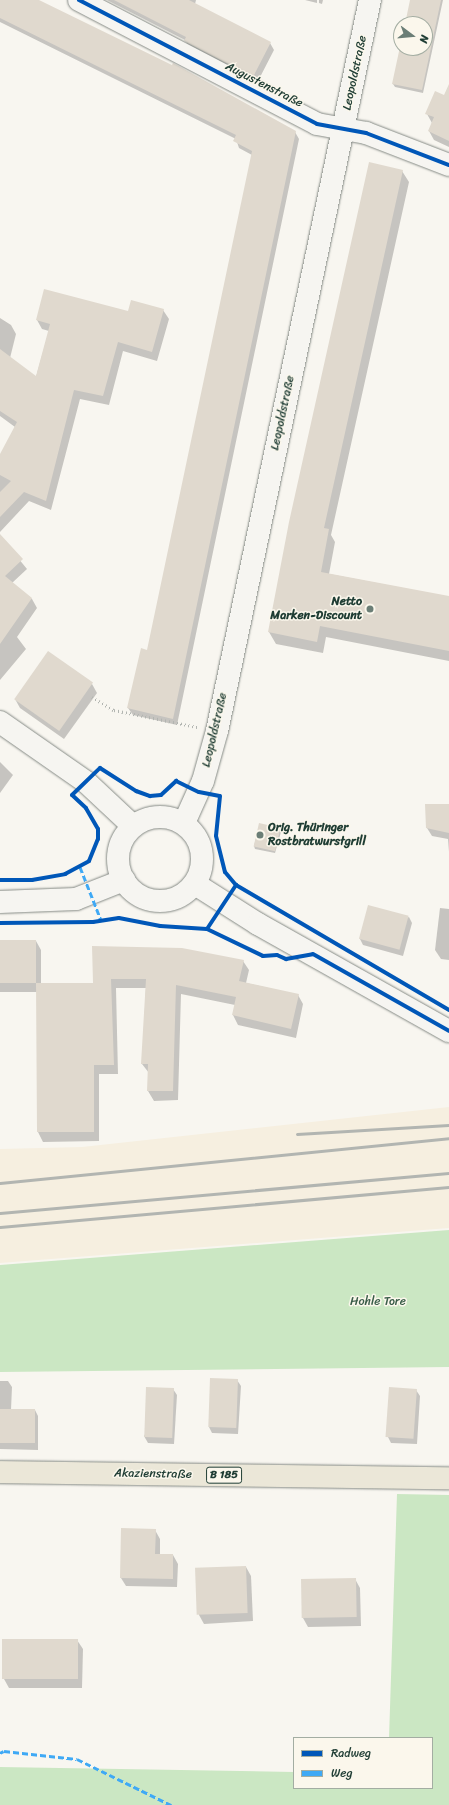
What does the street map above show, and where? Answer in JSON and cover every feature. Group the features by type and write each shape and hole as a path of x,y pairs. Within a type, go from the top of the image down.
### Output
{"main road":[{"name":"Augustenstraße","path":"79,0 317,124 343,128 412,149 449,165"},
{"name":"Leopoldstraße","path":"184,823 203,781 217,731 370,0"},
{"path":"0,722 86,782 133,826"},
{"path":"158,816 172,818 184,823 198,837 202,851 202,866 194,884 180,896 162,901 149,899 136,894 124,880 118,864 120,847 133,826 149,818 158,816"},
{"path":"0,902 76,899 124,880"},
{"path":"194,884 258,924 449,1031"},
{"name":"Akazienstraße","path":"0,1472 449,1478"}],"path":[{"path":"92,697 114,710 217,731"}],"shaded area":[{"path":"449,1107 449,1228 0,1263 0,1149 82,1147"}],"green space":[{"name":"Hohle Tore","path":"449,1230 449,1367 0,1372 0,1265"},
{"path":"397,1494 449,1495 449,1805 0,1805 0,1767 293,1772 293,1789 433,1789 433,1737 389,1737"}],"building":[{"path":"0,0 39,0 172,65 173,63 296,131 173,719 127,708 141,648 147,650 252,151 233,141 236,135 0,18"},
{"path":"114,0 189,0 271,42 253,77 184,41 186,37"},
{"path":"410,0 441,0 433,38 433,16 407,16"},
{"path":"398,56 429,56 422,90 392,84"},
{"path":"449,84 449,141 428,131 434,117 425,114 435,91 444,95"},
{"path":"369,162 403,170 324,528 329,529 321,572 449,596 449,651 320,626 317,642 268,632 289,522"},
{"path":"44,289 128,311 131,300 164,309 152,352 118,342 103,396 74,390 46,501 24,492 0,517 0,492 11,481 0,475 0,454 17,422 0,411 0,349 36,376 50,324 36,320"},
{"path":"0,534 23,559 5,576 32,598 0,644"},
{"path":"48,651 93,683 59,731 14,699"},
{"path":"425,804 449,804 449,833 426,828"},
{"path":"259,823 280,828 275,851 254,846"},
{"path":"368,905 409,916 400,950 359,939"},
{"path":"0,940 36,940 36,983 0,983"},
{"path":"92,946 182,948 244,960 239,981 299,994 291,1029 232,1015 236,997 176,985 173,1091 147,1091 148,1064 141,1064 146,979 111,979 114,1065 94,1065 94,1132 37,1132 36,983 93,983"},
{"path":"210,1378 238,1379 236,1428 208,1427"},
{"path":"146,1387 174,1388 172,1438 144,1437"},
{"path":"389,1387 417,1389 413,1439 386,1437"},
{"path":"0,1409 35,1409 35,1443 0,1443"},
{"path":"121,1528 156,1529 155,1554 173,1554 173,1579 120,1578"},
{"path":"246,1566 248,1613 197,1615 195,1568"},
{"path":"356,1578 357,1617 302,1618 301,1579"},
{"path":"2,1639 78,1639 78,1679 2,1679"}],"railway":[{"path":"297,1134 449,1125"},
{"path":"0,1183 449,1138"},
{"path":"0,1213 449,1173"},
{"path":"0,1227 449,1187"}],"marked path":[{"path":"80,867 101,920"},
{"path":"0,1753 4,1751 77,1759 171,1805"}],"cycle path":[{"path":"79,0 317,124 366,133 449,165"},
{"path":"0,880 32,880 65,874 89,861 98,839 98,829 86,808 72,795 100,768 136,791 150,796 161,795 176,781 199,792 220,796 216,836 225,872 236,885 449,1010"},
{"path":"207,929 236,885"},
{"path":"0,923 93,922 119,918 160,926 207,929 263,956 277,955 286,959 313,954 449,1031"}],"place":[{"name":"Netto Marken-Discount","path":"370,609"},
{"name":"Orig. Thüringer Rostbratwurstgrill","path":"260,835"}]}
